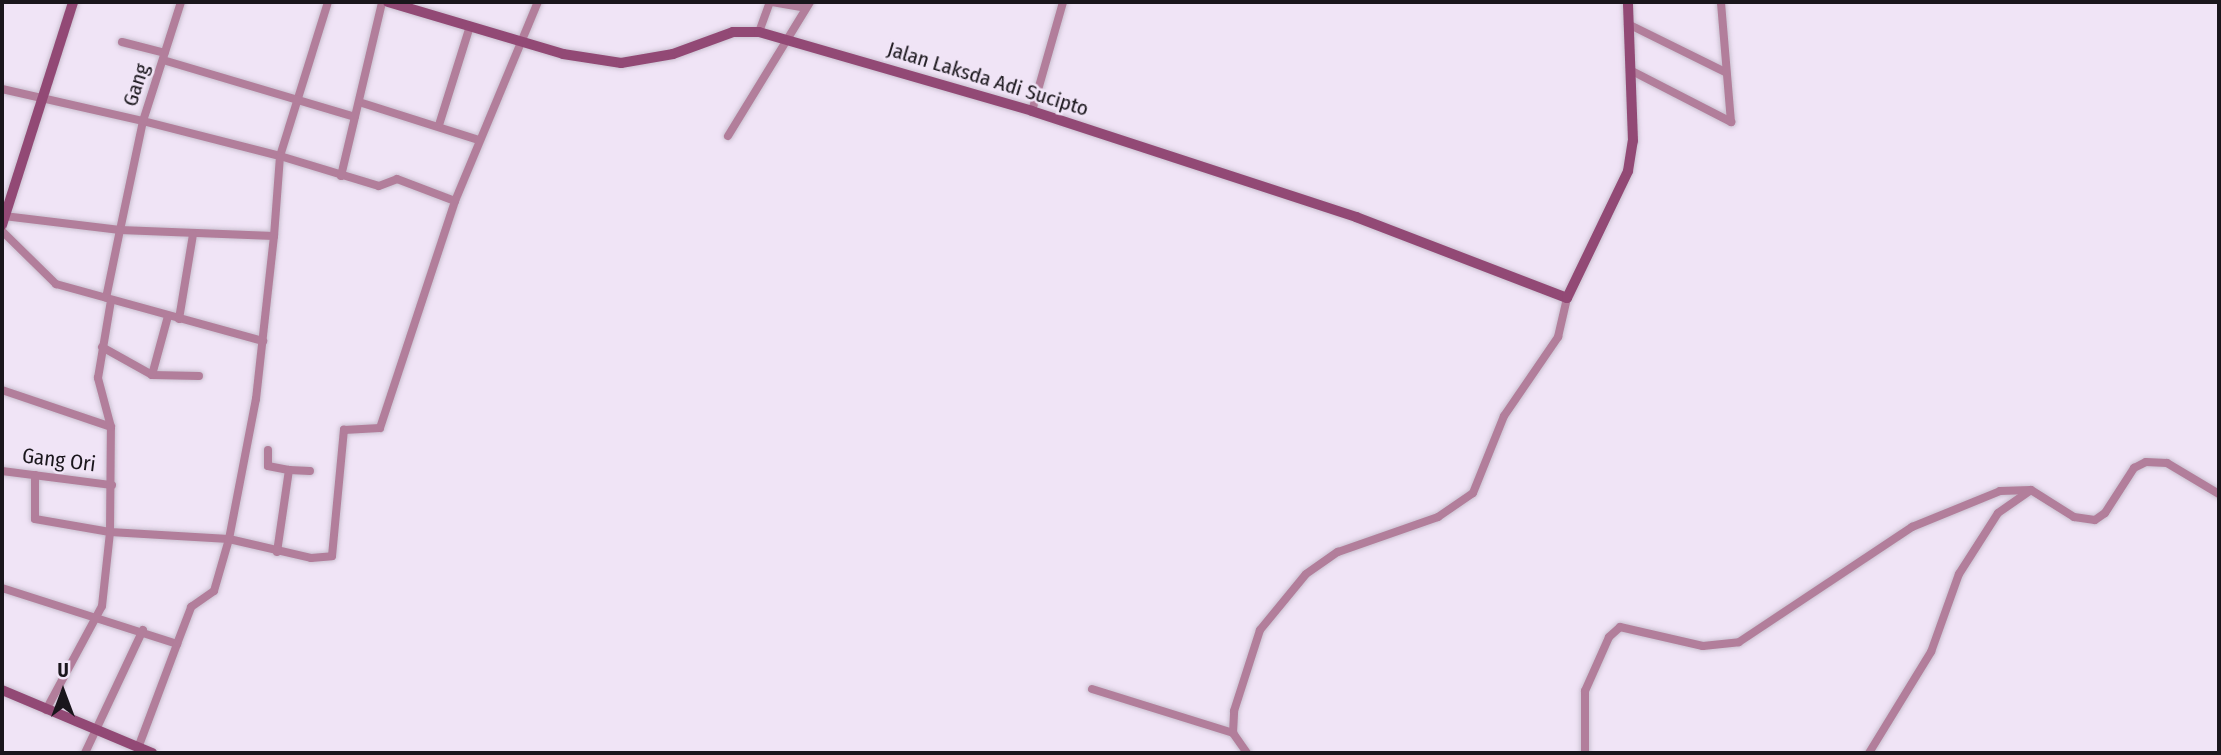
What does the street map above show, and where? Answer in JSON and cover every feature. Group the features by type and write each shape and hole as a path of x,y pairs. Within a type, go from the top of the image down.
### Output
{"street":[{"path":"73,2 41,101 4,201 3,220 120,230 274,236"},
{"name":"Gang","path":"2,89 41,101 143,121 181,2"},
{"path":"138,748 191,607 214,591 229,539 263,341 280,156 328,2"},
{"path":"341,176 382,2"},
{"name":"Jalan Laksda Adi Sucipto","path":"388,2 525,42 621,63 674,54 733,32 760,32 1032,111 1356,217 1567,298"},
{"path":"35,475 33,518 110,532 229,539 276,552 332,556 343,433 348,427 380,428 455,201 479,140 525,42 538,2"},
{"path":"729,136 808,5 771,2 760,32"},
{"path":"1032,111 1063,2"},
{"path":"1233,733 1248,654 1281,600 1306,574 1362,541 1401,533 1438,517 1473,493 1504,416 1558,337 1567,298 1628,171 1628,2"},
{"path":"1630,70 1730,122 1721,2"},
{"path":"1628,24 1725,72"},
{"path":"439,125 470,26"},
{"path":"122,42 295,101 355,117"},
{"path":"359,102 439,125 479,140"},
{"path":"46,710 100,616 110,532 112,485 111,427 98,378 120,230 143,121 280,156 379,186 397,179 455,201"},
{"path":"2,231 48,279 109,299 263,341"},
{"path":"179,319 193,234"},
{"path":"152,375 168,316"},
{"path":"102,347 152,375 199,376"},
{"path":"2,390 111,427"},
{"path":"268,450 268,466 310,471"},
{"path":"1585,753 1585,691 1609,638 1620,627 1703,646 1739,642 1913,527 2000,491 2031,490 2074,517 2095,520 2105,513 2134,468 2146,462 2167,463 2219,494"},
{"path":"276,552 289,470"},
{"name":"Gang Ori","path":"2,471 112,485"},
{"path":"1869,753 1931,652 1959,573 1998,513 2031,490"},
{"path":"2,588 100,616 177,644"},
{"path":"85,753 143,630"},
{"path":"1092,689 1233,733 1247,753"},
{"path":"2,690 94,732 152,753"}]}
